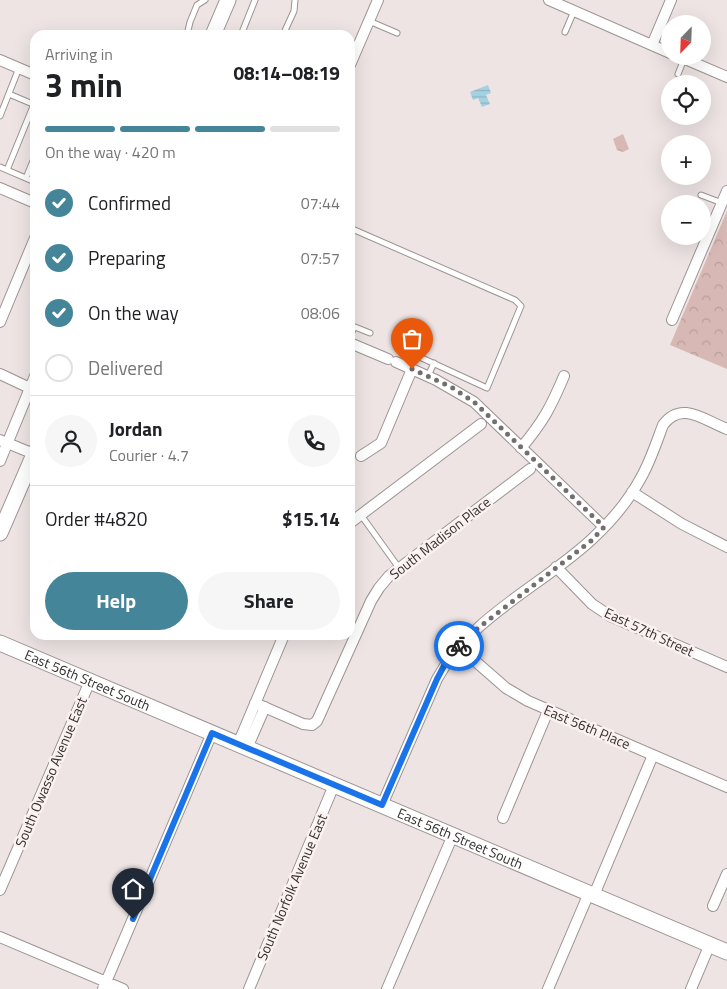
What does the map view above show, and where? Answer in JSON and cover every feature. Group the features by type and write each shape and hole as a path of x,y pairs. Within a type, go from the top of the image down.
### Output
{"street":[{"path":"355,53 378,0"},
{"path":"549,0 661,49"},
{"path":"652,45 671,0"},
{"path":"215,30 224,1"},
{"path":"0,60 30,73"},
{"path":"698,65 727,77"},
{"path":"0,188 30,201"},
{"path":"672,320 727,192"},
{"path":"0,322 30,250"},
{"path":"355,345 428,376 451,387 474,402 604,527"},
{"path":"361,456 381,443 412,369"},
{"path":"0,374 30,389"},
{"path":"521,448 539,427 551,408 564,376"},
{"path":"0,461 4,442 30,394"},
{"path":"382,805 437,679 446,662 459,646 473,632 591,541 604,527 632,492 646,468 663,425 672,414 685,412 727,429"},
{"path":"355,519 480,424"},
{"path":"4,442 30,451"},
{"path":"0,533 30,464"},
{"name":"South Madison Place","path":"355,638 371,602 389,576 530,469"},
{"path":"632,492 682,524 727,547"},
{"name":"East 57th Street","path":"556,567 592,604 610,616 727,668"},
{"path":"242,746 260,705 282,640"},
{"name":"South Madison Place","path":"260,705 304,724 312,725 322,713 354,640"},
{"name":"East 56th Street South","path":"0,643 727,952"},
{"name":"East 56th Place","path":"459,646 506,688 548,711 727,787"},
{"name":"South Owasso Avenue East","path":"0,890 90,681"},
{"path":"503,818 548,711"},
{"path":"104,985 212,733"},
{"path":"548,989 653,755"},
{"name":"South Norfolk Avenue East","path":"249,989 334,785"},
{"path":"387,989 453,835"},
{"path":"713,906 727,874"},
{"path":"0,937 104,985 123,989"},
{"path":"691,989 710,944"}],"lane":[{"path":"188,30 197,4 204,0"},
{"path":"243,30 256,0"},
{"path":"285,30 294,10 294,0"},
{"path":"565,32 574,11"},
{"path":"369,21 397,33"},
{"path":"678,74 680,65"},
{"path":"0,116 19,68"},
{"path":"9,94 30,102"},
{"path":"6,170 30,115"},
{"path":"0,167 30,180"},
{"path":"26,178 30,168"},
{"path":"711,200 722,204"},
{"path":"355,230 519,303 520,309 487,388 411,353"},
{"path":"355,327 370,333"},
{"path":"428,376 434,363"},
{"path":"361,515 398,568"}],"green space":[{"path":"623,134 629,149 623,152 617,150 613,139"},
{"path":"727,211 727,369 670,345"}],"water":[{"path":"488,85 491,93 486,95 490,104 482,107 478,98 473,100 470,92"}],"way so far":[{"path":"412,369 451,387 474,402 604,527 591,541 473,632 459,646"}],"route":[{"path":"133,919 212,733 382,805 437,679 446,662 459,646"}]}
